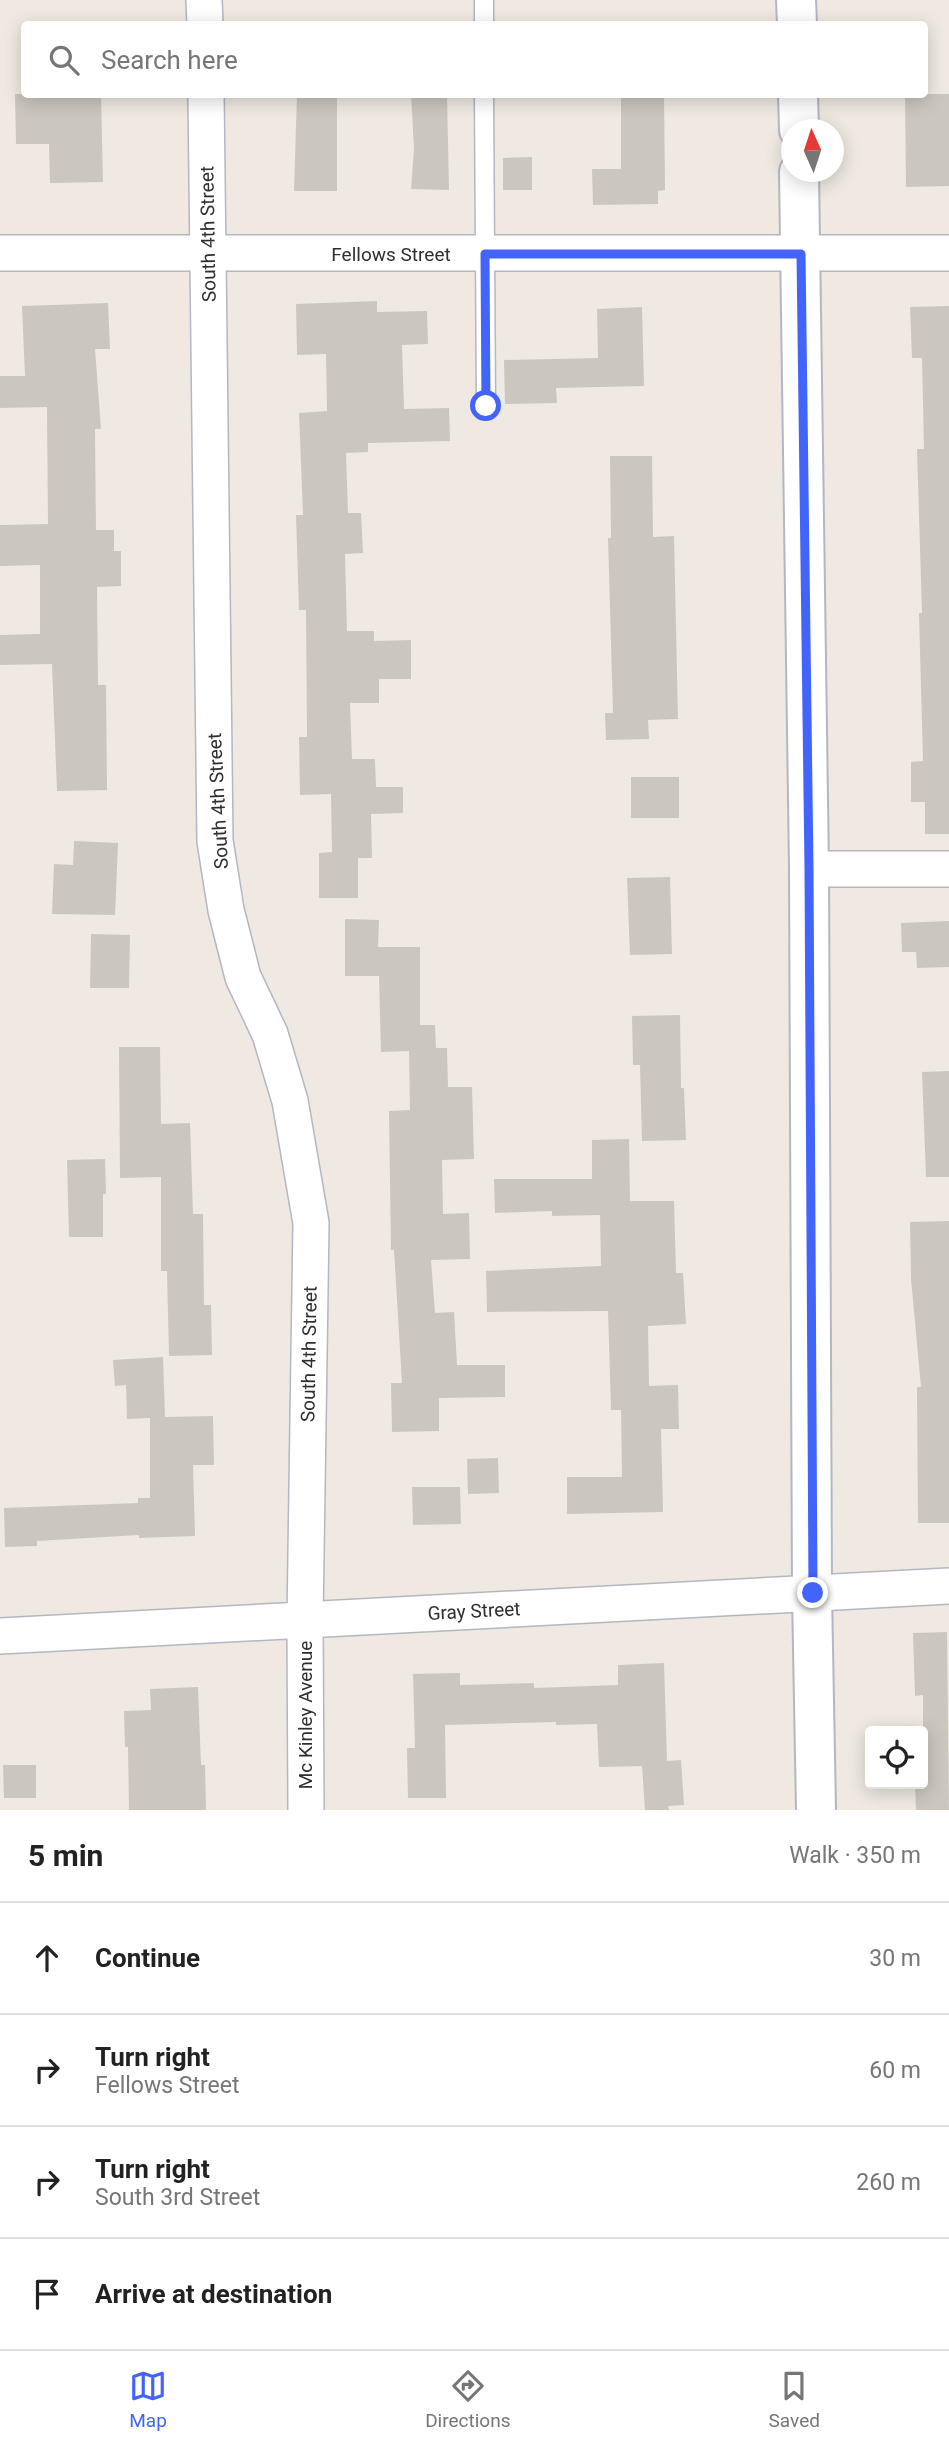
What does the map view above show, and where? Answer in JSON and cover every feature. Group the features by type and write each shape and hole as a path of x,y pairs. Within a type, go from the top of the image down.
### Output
{"street":[{"path":"204,0 205,21"},
{"path":"796,0 797,21"},
{"name":"South 4th Street","path":"206,98 215,841 226,909 243,977 270,1034 290,1101 311,1223 305,1620"},
{"path":"798,98 799,119"},
{"path":"799,182 809,869 816,1810"},
{"name":"Fellows Street","path":"0,253 949,253"},
{"path":"809,869 949,869"},
{"name":"Gray Street","path":"0,1636 949,1586"},
{"name":"Mc Kinley Avenue","path":"305,1620 306,1810"}],"lane":[{"path":"484,0 484,21"},
{"path":"484,98 486,406"}],"building":[{"path":"15,94 21,94 21,98 101,98 103,182 50,183 49,144 16,144"},
{"path":"949,94 949,186 906,187 905,98"},
{"path":"297,98 337,98 337,191 294,191"},
{"path":"411,98 447,98 449,190 411,189 414,149"},
{"path":"621,98 664,98 665,190 658,191 658,204 593,205 592,169 621,169"},
{"path":"532,157 532,190 503,190 503,158"},
{"path":"377,301 377,312 427,311 428,344 402,345 404,409 449,408 450,441 368,443 368,452 346,453 348,513 361,513 363,553 345,554 347,631 374,631 374,641 411,640 411,679 379,679 379,703 350,703 352,759 375,759 376,787 403,787 403,813 371,814 372,858 358,858 358,898 319,898 319,853 332,852 331,794 300,795 299,737 307,737 306,610 299,610 296,515 303,515 299,413 327,411 326,354 297,355 296,304"},
{"path":"108,303 110,349 95,349 101,429 95,429 96,530 114,530 114,551 121,551 121,586 97,587 98,685 106,685 107,790 57,791 52,664 0,665 0,635 40,634 40,565 0,566 0,525 48,524 47,407 0,408 0,376 25,376 22,306"},
{"path":"949,306 949,834 925,834 925,802 911,802 911,762 923,761 917,449 924,449 922,358 912,358 910,307"},
{"path":"642,307 644,386 556,388 557,403 505,404 504,360 598,358 597,309"},
{"path":"610,456 652,456 653,537 674,536 678,719 648,720 649,739 606,740 605,713 613,713 608,538 611,538"},
{"path":"631,777 679,777 679,818 631,818"},
{"path":"74,841 118,843 115,915 52,914 54,864 73,865"},
{"path":"670,877 672,954 630,955 627,878"},
{"path":"345,919 379,920 378,947 420,947 420,1025 435,1025 436,1048 447,1048 448,1087 472,1087 474,1159 442,1160 443,1214 469,1213 470,1259 431,1260 435,1313 454,1312 457,1365 505,1365 505,1397 439,1398 439,1431 392,1432 391,1383 402,1383 394,1250 391,1250 389,1111 410,1110 409,1051 381,1052 379,976 345,976"},
{"path":"949,921 949,967 917,968 916,952 902,952 901,923"},
{"path":"91,934 130,935 129,988 90,988"},
{"path":"680,1015 681,1088 684,1088 686,1140 642,1141 640,1065 633,1065 632,1016"},
{"path":"119,1047 160,1047 161,1124 190,1123 193,1214 203,1214 204,1305 211,1305 212,1355 169,1356 167,1271 161,1271 161,1177 120,1178"},
{"path":"949,1071 949,1177 926,1177 922,1072"},
{"path":"629,1139 630,1201 674,1201 676,1273 683,1273 686,1324 648,1326 649,1386 678,1385 679,1429 661,1429 663,1512 567,1514 567,1477 622,1477 621,1410 611,1410 608,1311 487,1312 486,1271 601,1266 600,1215 552,1216 552,1211 495,1213 494,1179 592,1179 592,1140"},
{"path":"105,1159 103,1237 69,1237 67,1160"},
{"path":"949,1221 949,1523 918,1523 917,1387 921,1387 911,1279 910,1222"},
{"path":"163,1357 165,1417 213,1416 214,1465 193,1465 195,1536 139,1538 139,1535 37,1541 37,1546 5,1547 4,1508 138,1503 138,1498 150,1498 150,1418 127,1419 126,1385 115,1386 113,1360"},
{"path":"498,1458 499,1493 468,1494 467,1459"},
{"path":"412,1487 460,1487 461,1524 413,1525"},
{"path":"947,1632 949,1810 916,1810 915,1789 928,1789 928,1726 923,1726 923,1695 915,1696 913,1633"},
{"path":"664,1663 667,1761 681,1760 684,1805 668,1806 669,1810 645,1810 642,1766 599,1767 597,1724 556,1725 556,1722 445,1725 446,1798 408,1798 407,1748 415,1748 413,1674 460,1673 460,1685 534,1683 534,1688 618,1685 618,1665"},
{"path":"198,1687 206,1810 129,1810 128,1747 125,1747 124,1711 151,1710 150,1689"},
{"path":"3,1765 36,1765 36,1798 4,1798"}],"route":[{"path":"486,406 485,254 801,254 809,869 813,1593"}]}
